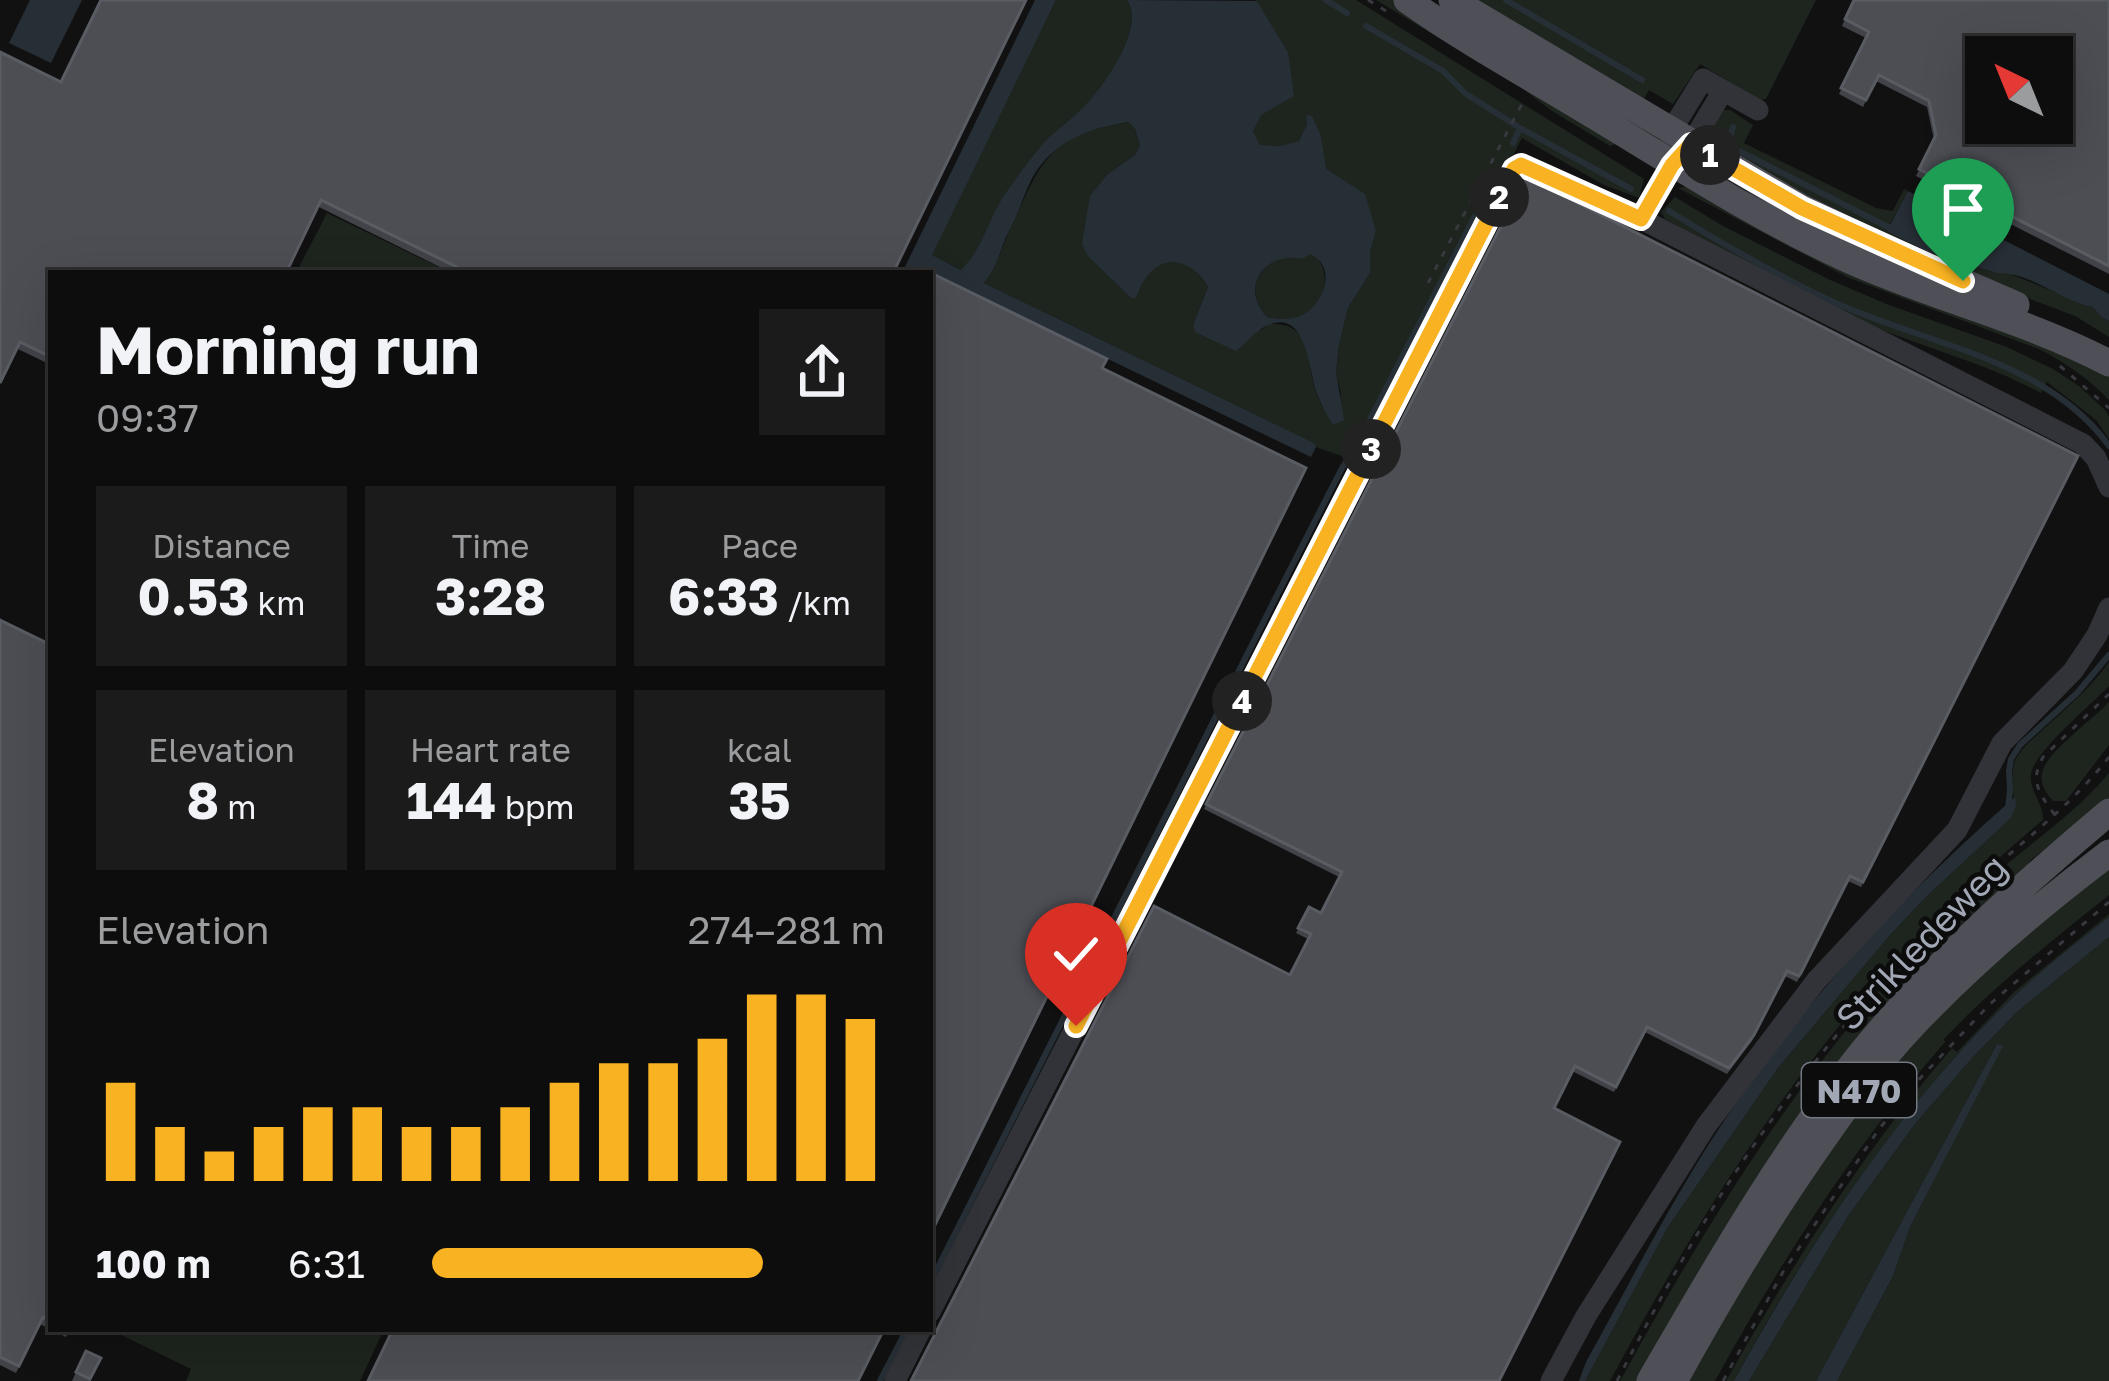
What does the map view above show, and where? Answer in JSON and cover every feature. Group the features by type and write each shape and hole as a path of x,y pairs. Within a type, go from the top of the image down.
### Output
{"main road":[{"path":"1407,0 1678,147 1802,208 2109,343"},
{"path":"1452,0 1848,260 2002,316 2109,363"},
{"name":"Strikledeweg","path":"1650,1381 1738,1228 1862,1053 1975,929 2109,812"},
{"name":"Strikledeweg","path":"1674,1381 1754,1240 1877,1067 1912,1025 1990,949 2109,854"}],"lane":[{"path":"1641,219 1678,147 1723,91 1758,110"},
{"path":"933,1306 1514,169 1521,165 1641,219 2083,444 2096,458 2109,487"},
{"path":"1551,1381 1586,1316 1706,1126 1816,981 1957,830 2002,743 2073,671 2109,608"},
{"path":"895,1381 920,1332"}],"path":[{"path":"1428,283 1525,99"},
{"path":"2109,694 2038,765 2038,792 2056,816 2109,757"},
{"path":"1723,1381 1784,1272 1910,1089 1990,1004 2109,902"}],"shaded area":[{"path":"30,0 82,0 51,63 9,43"},
{"path":"1035,0 1056,0 932,255 961,270 968,262 1023,168 1090,100 1114,66 1131,23 1127,0 1257,1 1288,52 1294,96 1261,115 1253,131 1260,145 1299,141 1306,115 1312,116 1326,169 1365,194 1376,231 1370,273 1348,308 1339,345 1336,372 1344,420 1333,425 1318,395 1303,343 1290,325 1266,326 1236,351 1195,332 1193,325 1208,287 1190,268 1174,262 1158,266 1136,298 1131,298 1088,256 1082,244 1090,196 1140,145 1129,122 1078,136 1046,159 984,283 1314,443 1311,457 933,274 933,270 903,270","holes":["1310,254 1324,268 1324,287 1307,312 1283,319 1267,317 1259,306 1256,283 1277,260"]},
{"path":"1056,0 1127,0 1131,11 1128,37 1098,91 1042,145 1016,178 962,270 931,255"},
{"path":"1256,0 1356,0 1644,179 1639,198 1604,185 1522,138 1356,461 1316,447 984,283 1049,157 1079,135 1129,122 1140,145 1135,155 1108,174 1113,280 1136,298 1158,265 1182,264 1208,287 1193,325 1261,330 1269,324 1293,329 1305,344 1317,394 1334,425 1341,393 1336,373 1339,345 1348,308 1370,273 1376,231 1325,169 1321,136 1307,124 1299,141 1260,145 1253,131 1261,114 1284,100 1288,52"},
{"path":"1376,0 1397,0 1616,144 1610,146"},
{"path":"1461,0 1816,0 1766,99 1760,100 1700,64 1673,104 1649,90 1640,106"},
{"path":"1723,110 1753,125 1744,143 1876,208 1893,211 1904,189 1908,191 1887,230 1926,251 2005,272 2093,307 2109,321 2109,337 2075,316 1888,245 1717,147 1709,129"},
{"path":"1693,186 2109,370 2109,400 2077,372 2039,349 1849,278 1678,188"},
{"path":"1908,191 2109,294 2109,321 2093,307 2034,282 1926,251 1887,231"},
{"path":"1675,197 1828,279 2053,369 2105,410 2109,439 2096,420 2047,382 2041,393 1861,322 1750,267 1665,219 1661,212"},
{"path":"327,213 445,270 298,270"},
{"path":"1314,254 1324,271 1320,299 1297,318 1267,317 1256,296 1260,274 1276,260"},
{"path":"2109,662 2109,686 2034,765 2031,780 2043,820 1910,944 1852,1010 1748,1150 1610,1381 1585,1381 1668,1227 1778,1068 1890,935 2011,818 2013,768 2018,756"},
{"path":"2109,702 2109,745 2066,801 2053,801 2042,782 2045,766"},
{"path":"2109,773 2109,798 2031,860 1645,1381 1620,1381 1751,1161 1865,1007 1994,875 2073,810"},
{"path":"2015,797 2011,818 1890,935 1778,1068 1668,1227 1585,1381 1579,1381 1669,1211 1754,1079 1858,951"},
{"path":"2109,862 2109,895 1963,1019 1880,1122 1793,1248 1715,1381 1682,1381 1786,1205 1931,1016"},
{"path":"2109,914 2004,1006 1918,1101 1818,1239 1734,1381 1726,1381 1831,1209 1920,1087 1952,1048 1957,1052 2014,992"},
{"path":"2109,917 2109,937 2019,1010 1915,1124 1848,1216 1749,1381 1734,1381 1818,1239 1918,1101 2004,1006"},
{"path":"2109,937 2109,1381 1837,1381 1893,1276 1910,1227 2002,1047 1997,1044 1816,1381 1749,1381 1848,1216 1915,1124 2019,1010"},
{"path":"1997,1044 2003,1046 1837,1381 1816,1381"},
{"path":"115,1332 383,1332 360,1381 186,1381 191,1369"}],"building":[{"path":"101,0 1026,0 894,270 463,270 321,200 287,270 48,270 48,356 20,342 0,383 0,52 61,82"},
{"path":"1854,0 2109,0 2109,266 1919,169 1936,135 1929,101 1879,75 1866,100 1841,88 1869,32 1845,19"},
{"path":"1526,177 2078,456 1863,882 1850,876 1801,973 1787,971 1754,1035 1729,1068 1647,1027 1616,1087 1575,1066 1554,1108 1620,1142 1499,1381 911,1381 1154,906 1290,975 1311,934 1298,928 1309,907 1321,913 1342,872 1206,804"},
{"path":"933,274 1107,359 1102,368 1306,468 933,1229"},
{"path":"0,620 48,644 48,1320 43,1317 19,1366 0,1357"},
{"path":"392,1332 882,1332 858,1381 368,1381"},
{"path":"86,1351 101,1358 90,1379 76,1372"}],"waterway":[{"path":"1326,0 1347,13"},
{"path":"1506,0 1642,80"},
{"path":"1366,26 1443,71 1466,94 1520,128 1631,189"},
{"path":"1733,127 1730,137 1735,149 1892,229"},
{"path":"1513,143 1520,128"},
{"path":"1669,211 1829,300 2018,373 2083,416 2109,446"},
{"path":"1365,429 1475,216"},
{"path":"933,1277 1342,468 1361,440"},
{"path":"2008,809 2011,759 2020,745 2077,693 2109,655"},
{"path":"880,1381 905,1332"}],"route":[{"path":"1076,1026 1514,169 1521,165 1641,219 1672,165 1691,144 1802,208 1963,281"}]}
